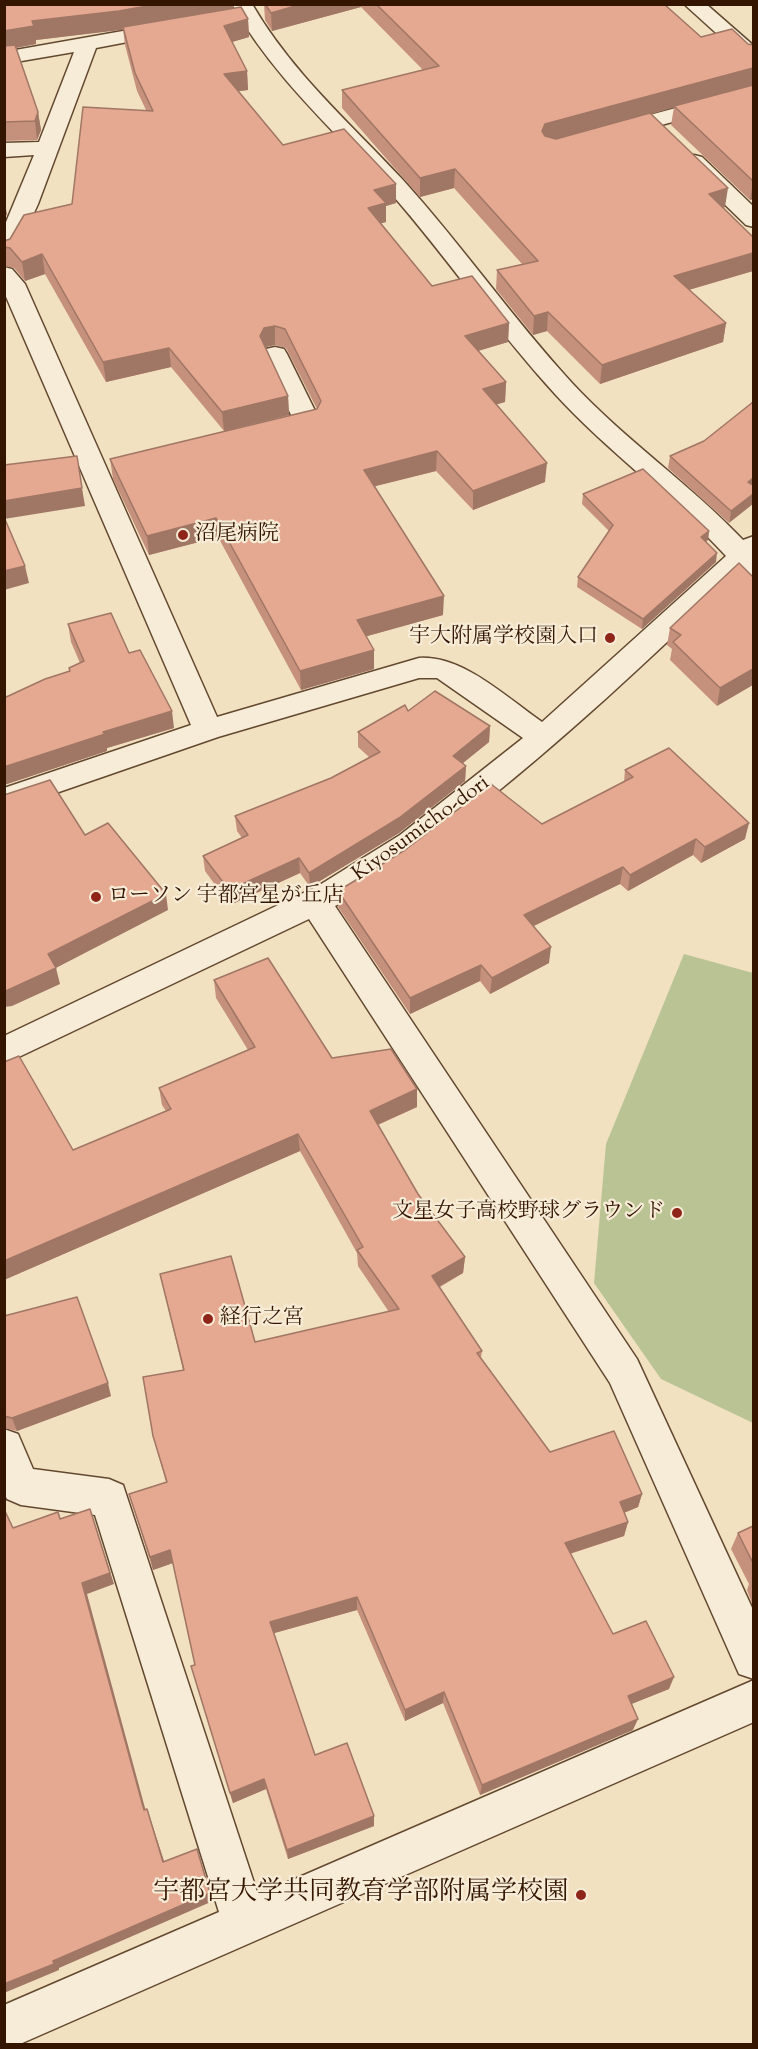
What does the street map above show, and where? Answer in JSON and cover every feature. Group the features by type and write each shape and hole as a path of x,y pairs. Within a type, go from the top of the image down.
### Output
{"street":[{"path":"694,4 753,57"},
{"path":"246,13 268,48 315,104 397,187 588,415 750,558"},
{"path":"4,58 184,26"},
{"path":"4,252 48,148 87,44"},
{"path":"597,136 753,93"},
{"path":"651,121 753,219"},
{"path":"4,150 48,148"},
{"path":"4,274 13,284 106,469 208,730"},
{"path":"251,434 307,421 275,354"},
{"name":"Kiyosumicho-dori","path":"4,1051 315,902 411,843 509,767 750,558"},
{"path":"4,800 208,730 419,668 434,667 446,670 542,737"},
{"path":"315,902 624,1371 753,1659"},
{"path":"4,1447 21,1486 109,1498 245,1923"},
{"path":"4,2028 753,1701"}],"green space":[{"name":"文星女子高校野球グラウンド","path":"684,954 753,973 753,1423 661,1379 594,1283 606,1144"}],"building":[{"path":"4,4 158,4 32,21 34,26 4,31"},
{"path":"265,4 302,4 271,13"},
{"path":"376,4 664,4 701,37 732,29 748,44 753,45 753,68 545,124 542,131 545,136 556,139 650,113 728,188 709,194 753,237 753,253 674,276 726,323 602,365 548,312 534,316 497,270 538,261 455,169 420,178 342,90 439,66"},
{"path":"241,7 248,19 224,26 247,71 224,74 283,145 344,129 396,184 374,190 386,203 368,208 432,286 472,276 509,323 465,336 506,382 483,389 547,463 473,491 437,451 364,470 444,596 357,620 374,650 300,671 216,518 147,536 110,459 317,409 321,401 285,329 275,326 264,328 260,336 288,396 222,412 169,348 103,362 42,254 22,262 10,248 4,247 4,241 10,239 24,215 72,204 83,107 153,111 135,73 123,27"},
{"path":"15,45 38,112 35,121 4,122 4,46"},
{"path":"753,85 753,181 674,106"},
{"path":"753,402 753,478 748,482 753,485 753,494 731,511 670,456 704,441"},
{"path":"77,456 82,488 4,501 4,465"},
{"path":"643,469 709,531 701,537 717,553 643,619 578,577 613,525 583,494"},
{"path":"4,517 25,566 4,571"},
{"path":"739,563 753,577 753,669 720,688 673,642 681,635 670,628"},
{"path":"111,613 129,653 140,650 172,711 103,732 105,734 4,767 4,698 45,679 70,671 69,668 84,661 68,624"},
{"path":"435,691 490,726 453,756 466,766 399,818 309,873 299,858 229,890 203,856 248,835 235,816 331,778 380,752 358,732 405,705 408,711"},
{"path":"669,748 749,823 705,847 696,839 630,875 623,867 524,915 551,947 492,978 481,965 410,998 338,891 405,850 491,784 542,824 633,777 625,770"},
{"path":"50,780 85,835 108,823 166,894 48,954 56,968 4,991 4,795"},
{"path":"268,958 332,1058 391,1049 417,1089 370,1111 418,1194 465,1257 432,1276 482,1351 477,1353 550,1452 614,1431 642,1494 620,1502 628,1522 565,1543 613,1634 646,1621 674,1677 628,1696 638,1719 482,1785 444,1692 405,1710 357,1597 270,1622 315,1755 347,1743 374,1816 287,1850 264,1779 230,1793 191,1666 195,1665 170,1550 150,1557 129,1494 167,1482 153,1436 143,1377 184,1370 160,1274 231,1256 255,1342 399,1309 357,1250 363,1247 298,1134 4,1261 4,1062 19,1056 73,1150 171,1109 159,1088 255,1047 214,980"},
{"path":"77,1297 108,1383 12,1418 4,1416 4,1316"},
{"path":"4,1509 13,1528 58,1512 60,1519 90,1509 110,1573 82,1583 144,1810 147,1809 163,1862 197,1849 210,1893 53,1961 54,1964 4,1984"},
{"path":"753,1526 753,1563 738,1533"}],"place":[{"name":"沼尾病院","path":"183,535"},
{"name":"宇大附属学校園入口","path":"610,638"},
{"name":"ローソン 宇都宮星が丘店","path":"96,897"},
{"name":"文星女子高校野球グラウンド","path":"677,1213"},
{"name":"経行之宮","path":"208,1319"},
{"name":"宇都宮大学共同教育学部附属学校園","path":"581,1895"}]}
